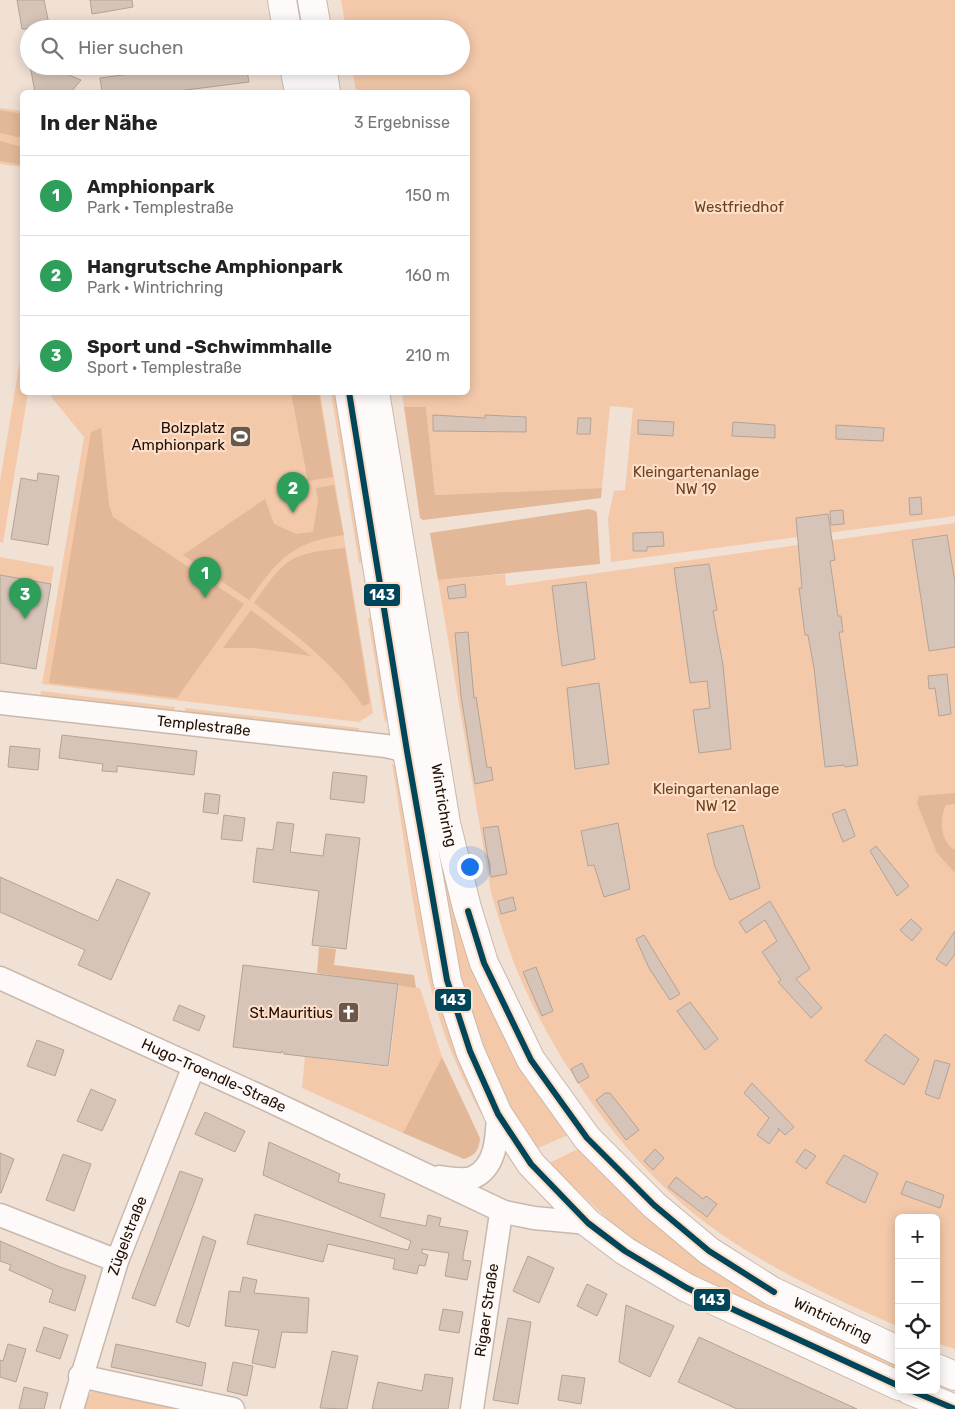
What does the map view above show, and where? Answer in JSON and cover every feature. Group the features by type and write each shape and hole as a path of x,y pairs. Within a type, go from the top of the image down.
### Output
{"main road":[{"path":"282,0 286,20"},
{"path":"312,0 315,20"},
{"path":"296,75 299,90"},
{"path":"323,75 326,90"},
{"name":"Wintrichring","path":"349,395 407,751 447,980 470,1051 498,1114 531,1164 588,1224 625,1251 688,1288 895,1384"},
{"name":"Wintrichring","path":"376,395 446,822 467,908 484,963 531,1060 588,1138 654,1205 709,1251 772,1291 895,1349"},
{"path":"940,1370 955,1376"},
{"path":"919,1394 955,1409"}],"street":[{"name":"Templestraße","path":"0,703 386,746 407,751"},
{"name":"Hugo-Troendle-Straße","path":"0,978 194,1066 504,1212 534,1218 588,1224"},
{"name":"Zügelstraße","path":"72,1409 80,1376 117,1261 194,1066"},
{"name":"Hugo-Troendle-Straße","path":"426,1176 460,1179 473,1178 483,1171 496,1144 498,1114"},
{"name":"Rigaer Straße","path":"472,1409 498,1230 504,1212"},
{"path":"0,1215 117,1261"},
{"path":"80,1376 233,1409"}],"green space":[{"name":"Westfriedhof","path":"341,0 955,0 955,516 611,562 608,519 614,491 625,490 633,408 610,406 602,488 435,495 426,407 404,407 402,395 470,395 470,90 356,90 353,75 470,75 470,20 344,20"},
{"path":"0,108 20,111 20,167 0,164"},
{"path":"20,360 20,395 28,395 3,543 0,542 0,481"},
{"path":"51,395 320,395 373,713 359,722 42,684 84,437"},
{"path":"331,395 336,395 364,562 359,563"},
{"path":"363,395 481,986 513,1052 568,1135 536,1149 501,1093 461,994"},
{"name":"Kleingartenanlage NW 12","path":"955,523 955,1349 940,1344 940,1214 895,1214 895,1325 808,1285 764,1261 721,1234 690,1210 660,1183 605,1121 559,1052 522,982 501,926 491,892 438,580 505,574 506,586"},
{"path":"0,557 54,567 51,584 0,575"},
{"path":"373,617 389,715 385,723 368,618"},
{"path":"41,691 175,707 173,713 40,699"},
{"path":"185,708 359,728 359,735 185,715"},
{"path":"392,763 397,769 434,979 485,1112 481,1114 463,1079 448,1042 430,986 411,891"},
{"path":"399,984 420,988 442,1057 403,1133 302,1088 305,1057 389,1067"},
{"path":"580,1148 626,1198 687,1250 895,1361 895,1370 728,1295 660,1259 616,1227 549,1163"},
{"path":"93,1391 178,1409 81,1409 82,1404"}],"shaded area":[{"path":"0,110 20,114 20,138 0,133"},
{"path":"0,141 20,146 20,165 0,161"},
{"path":"291,395 319,395 333,477 308,481"},
{"path":"404,407 426,407 435,495 602,488 601,498 423,520 420,518"},
{"path":"101,428 109,505 113,517 244,604 177,698 49,683 91,432"},
{"path":"334,485 344,535 311,542 288,555 278,563 249,600 183,555 265,499 274,524 296,534 313,532 318,501 316,488"},
{"path":"589,509 596,511 597,514 600,564 438,580 430,533"},
{"path":"345,548 370,703 363,706 339,676 313,650 254,603 274,576 290,560 311,553"},
{"path":"251,610 311,656 255,648 223,648"},
{"path":"955,793 955,804 946,805 944,810 942,829 946,841 955,850 955,873 937,853 917,803 919,796"},
{"path":"319,947 336,949 334,965 414,975 416,988 317,973"},
{"path":"442,1057 480,1138 476,1152 464,1159 403,1133"}],"building":[{"path":"17,0 44,0 48,20 20,20"},
{"path":"90,0 132,0 133,7 92,14"},
{"path":"32,75 69,75 81,80 73,90 35,90"},
{"path":"122,75 248,75 249,82 186,90 102,90 100,78"},
{"path":"433,415 485,418 485,415 526,417 526,432 433,431"},
{"path":"578,418 591,418 590,434 577,434"},
{"path":"638,420 674,422 673,436 638,434"},
{"path":"733,422 775,425 775,438 732,436"},
{"path":"836,425 884,428 883,441 836,439"},
{"path":"38,473 59,476 48,545 11,539 21,478 37,481"},
{"path":"921,497 922,514 910,515 909,498"},
{"path":"843,510 844,524 831,525 830,511"},
{"path":"828,514 835,560 830,561 838,616 841,616 843,632 839,632 858,765 845,767 844,765 825,767 814,668 808,635 805,635 799,588 802,588 796,518"},
{"path":"663,532 664,546 647,547 647,551 633,551 633,533"},
{"path":"947,535 955,582 955,647 929,651 912,540"},
{"path":"709,564 717,610 713,611 723,665 731,749 699,753 693,710 710,708 707,681 690,683 674,568"},
{"path":"0,575 51,584 36,669 0,663"},
{"path":"586,582 595,659 562,666 552,586"},
{"path":"465,584 466,597 449,599 447,587"},
{"path":"468,632 474,698 476,697 487,768 491,767 493,780 475,784 461,696 455,633"},
{"path":"947,674 951,714 939,716 935,688 929,689 928,676"},
{"path":"599,683 609,764 575,769 567,688"},
{"path":"62,735 197,751 194,775 117,766 117,772 102,771 103,764 59,758"},
{"path":"10,746 40,749 38,770 8,767"},
{"path":"333,772 367,776 364,803 330,799"},
{"path":"205,793 220,795 218,814 203,812"},
{"path":"845,809 855,836 843,842 832,814"},
{"path":"224,815 245,818 242,841 221,839"},
{"path":"277,822 294,824 290,852 323,856 326,834 360,838 346,949 312,945 319,891 253,882 257,848 273,850"},
{"path":"618,823 630,889 604,897 594,865 588,866 581,831"},
{"path":"743,825 760,888 730,900 715,867 707,834"},
{"path":"498,826 507,874 491,877 483,828"},
{"path":"876,846 909,886 897,896 870,851"},
{"path":"0,877 98,921 117,879 150,893 111,980 78,965 85,950 0,912"},
{"path":"513,897 516,910 501,914 498,901"},
{"path":"770,901 810,969 796,979 822,1008 811,1018 778,982 781,980 762,952 777,941 765,920 746,933 739,922"},
{"path":"911,919 922,929 912,941 900,930"},
{"path":"955,931 955,954 946,966 936,959"},
{"path":"644,935 680,994 670,1000 649,968 636,939"},
{"name":"St.Mauritius","path":"243,965 398,984 388,1066 284,1054 282,1051 281,1053 233,1047"},
{"path":"536,967 553,1011 542,1016 523,972"},
{"path":"690,1002 718,1039 705,1050 677,1011"},
{"path":"179,1005 205,1016 199,1031 173,1020"},
{"path":"885,1034 919,1059 904,1085 865,1061"},
{"path":"37,1040 64,1050 55,1076 27,1066"},
{"path":"935,1060 950,1064 939,1099 925,1094"},
{"path":"582,1063 589,1077 578,1083 571,1069"},
{"path":"752,1083 794,1127 785,1135 778,1128 779,1130 769,1144 757,1135 769,1118 744,1093"},
{"path":"91,1089 116,1100 102,1131 77,1121"},
{"path":"605,1093 610,1093 639,1130 626,1140 596,1100"},
{"path":"205,1112 245,1131 235,1152 195,1134"},
{"path":"269,1142 340,1174 338,1182 385,1194 380,1217 426,1226 428,1215 441,1218 439,1226 468,1231 463,1256 463,1260 471,1261 467,1280 445,1276 449,1253 422,1249 422,1253 428,1255 425,1266 419,1265 417,1274 393,1269 395,1259 328,1244 323,1262 247,1244 255,1214 408,1250 411,1241 263,1175"},
{"path":"655,1149 664,1158 653,1170 644,1161"},
{"path":"805,1149 816,1156 806,1169 796,1162"},
{"path":"0,1153 14,1159 1,1193 0,1193"},
{"path":"63,1154 91,1164 74,1211 46,1200"},
{"path":"844,1155 878,1173 865,1203 826,1183"},
{"path":"180,1171 203,1179 155,1306 132,1298"},
{"path":"676,1177 703,1199 706,1196 717,1204 707,1217 668,1187"},
{"path":"906,1181 944,1195 940,1208 901,1194"},
{"path":"203,1236 216,1241 189,1327 176,1322"},
{"path":"0,1241 86,1276 75,1311 49,1302 53,1290 9,1270 11,1265 0,1261"},
{"path":"528,1256 554,1268 539,1303 513,1291"},
{"path":"243,1277 257,1280 254,1293 309,1298 307,1333 282,1332 275,1368 252,1363 259,1330 225,1326 229,1291 240,1292"},
{"path":"587,1284 607,1294 597,1316 577,1306"},
{"path":"626,1305 674,1326 650,1377 619,1362"},
{"path":"443,1309 463,1312 459,1333 439,1330"},
{"path":"508,1318 531,1322 518,1404 493,1400"},
{"path":"44,1327 68,1335 60,1359 36,1351"},
{"path":"699,1337 857,1409 737,1409 678,1382"},
{"path":"8,1344 26,1349 16,1382 0,1377 0,1360 3,1361"},
{"path":"116,1344 206,1363 202,1386 111,1367"},
{"path":"332,1351 358,1356 347,1409 320,1408"},
{"path":"233,1362 253,1366 247,1396 227,1391"},
{"path":"425,1374 453,1378 448,1409 372,1409 378,1382 422,1391"},
{"path":"562,1375 585,1378 581,1404 558,1400"},
{"path":"24,1387 48,1393 44,1409 19,1409"}],"transit line":[{"name":"143","path":"349,395 407,751 447,980 470,1051 498,1114 531,1164 588,1223 625,1251 687,1288 895,1384"},
{"name":"143","path":"468,911 484,963 531,1060 587,1138 654,1205 709,1251 774,1292"},
{"name":"143","path":"919,1394 955,1409"}],"place":[{"name":"Bolzplatz Amphionpark","path":"241,437"},
{"name":"Hangrutsche Amphionpark","path":"293,513"},
{"name":"Amphionpark","path":"205,598"},
{"name":"Sport und -Schwimmhalle","path":"25,619"},
{"name":"St.Mauritius","path":"349,1013"}],"park label":[{"name":"Kleingartenanlage NW 19","path":"696,480"}]}
